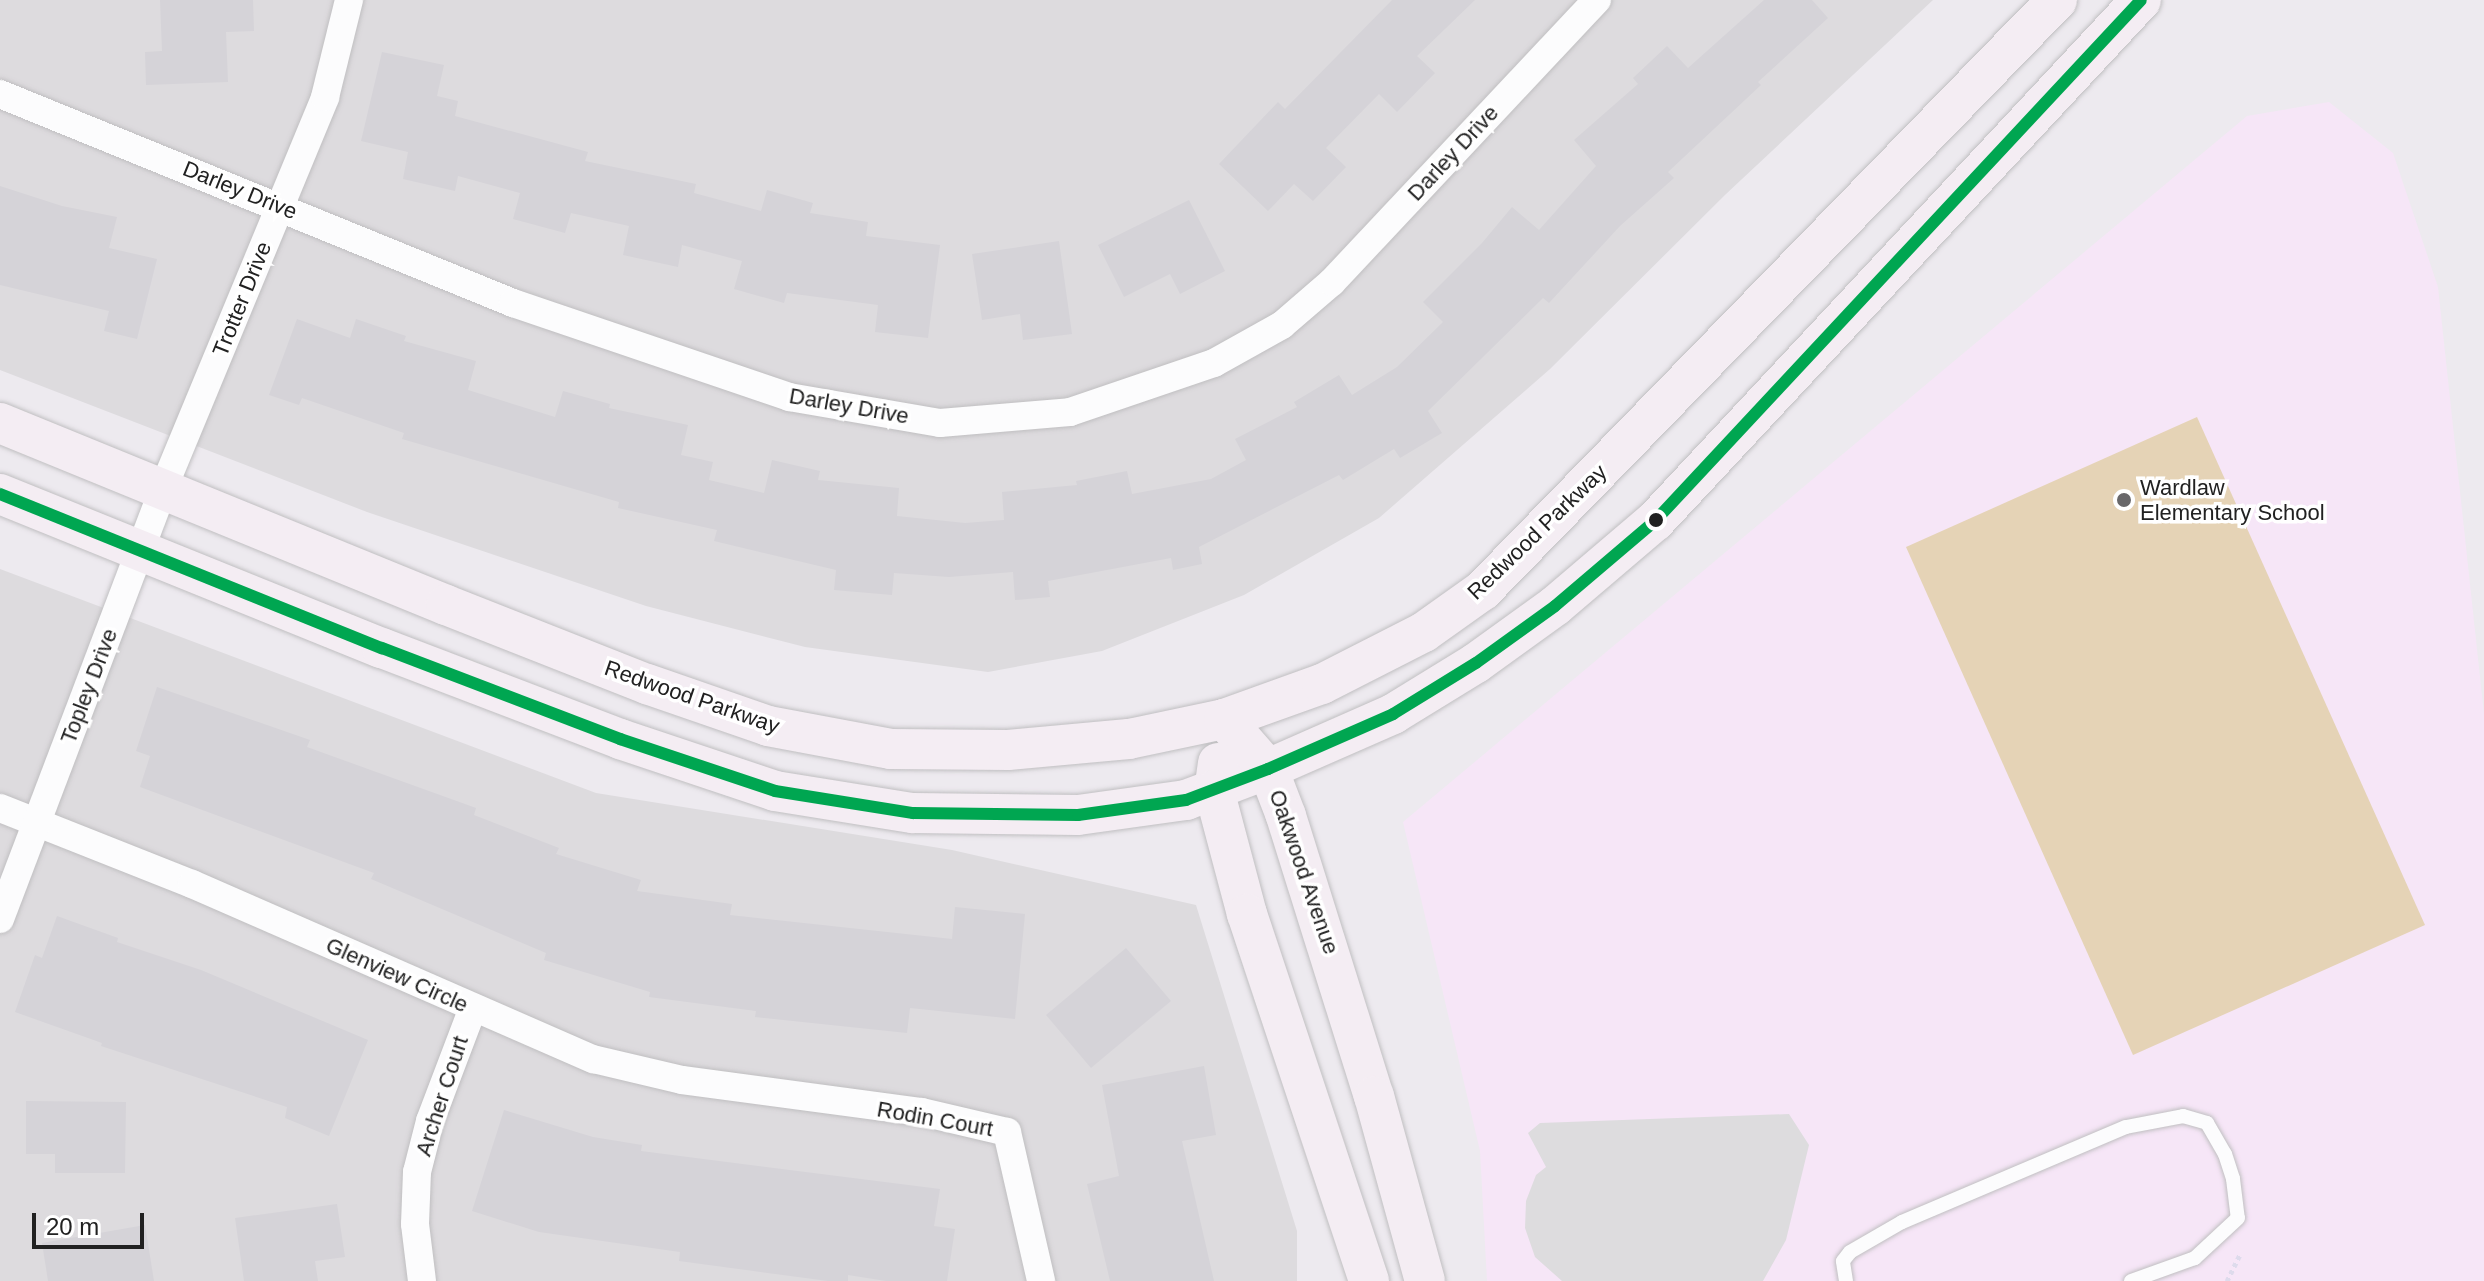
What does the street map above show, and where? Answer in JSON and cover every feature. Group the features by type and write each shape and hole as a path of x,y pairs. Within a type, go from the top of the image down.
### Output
{"main road":[{"name":"Redwood Parkway","path":"0,423 561,650 768,726 891,749 1008,750 1129,739 1224,719 1322,684 1424,632 1483,590 2057,0"},
{"path":"0,494 605,734 775,791 913,813 1078,815 1186,800 1268,769 1393,714 1476,663 1555,606 1655,521 2141,0"},
{"name":"Oakwood Avenue","path":"1224,719 1268,769 1327,938 1401,1185 1425,1281"},
{"path":"1224,719 1214,790 1247,914 1369,1281"}],"street":[{"name":"Trotter Drive","path":"141,549 325,97 349,0"},
{"name":"Darley Drive","path":"0,94 513,303 789,397 940,423 1070,412 1214,363 1282,325 1332,282 1597,0"},
{"name":"Topley Drive","path":"0,919 141,549"},
{"name":"Glenview Circle","path":"0,808 192,884 593,1059 682,1080 807,1099"},
{"name":"Archer Court","path":"422,1281 415,1224 417,1172 435,1106 473,1008"},
{"name":"Rodin Court","path":"807,1099 922,1112 1007,1132 1041,1281"}],"lane":[{"path":"1846,1281 1843,1261 1861,1243 1902,1222 2126,1127 2174,1117 2207,1123 2225,1154 2233,1179 2238,1218 2195,1258 2131,1281"}],"shaded area":[{"path":"0,0 1933,0 1726,194 1550,369 1379,518 1244,595 1102,651 988,672 805,647 646,606 367,512 0,370"},
{"name":"Wardlaw Elementary School","path":"2329,102 2393,153 2438,287 2484,714 2484,1281 1487,1281 1480,1151 1403,822 2247,116"},
{"path":"2197,417 2425,925 2133,1055 1906,547"},
{"path":"0,569 596,793 952,850 1196,905 1297,1231 1297,1281 0,1281"},
{"path":"1789,1114 1809,1145 1786,1240 1763,1281 1562,1281 1535,1257 1525,1228 1526,1201 1536,1175 1546,1167 1528,1133 1540,1123"}],"building":[{"path":"160,0 253,0 254,31 226,32 228,82 146,85 145,52 162,51"},
{"path":"1392,0 1475,0 1417,56 1435,73 1397,112 1379,94 1326,148 1346,167 1313,201 1294,184 1268,211 1219,164 1278,102 1285,109"},
{"path":"1764,0 1812,0 1828,18 1758,82 1761,85 1668,172 1674,178 1620,226 1549,303 1543,298 1428,411 1442,433 1400,458 1394,449 1343,480 1339,475 1199,547 1202,564 1173,570 1171,558 1048,581 1050,597 1015,600 1013,572 949,577 894,573 892,595 834,590 836,570 714,541 717,530 618,508 619,502 402,439 404,433 302,398 299,405 269,395 297,319 350,338 356,319 406,336 404,341 476,361 468,390 555,417 563,391 610,404 609,408 688,425 681,455 713,462 709,480 764,493 772,460 820,471 818,480 899,488 897,516 965,523 1004,520 1002,492 1077,485 1076,481 1127,471 1132,494 1211,479 1246,460 1235,439 1297,407 1294,402 1339,375 1352,395 1397,367 1443,322 1423,302 1482,243 1512,207 1539,230 1596,166 1574,140 1638,84 1633,78 1667,46 1688,68"},
{"path":"382,52 444,65 437,96 458,101 455,116 588,152 585,161 696,184 694,193 761,211 767,190 813,203 810,213 868,222 866,236 940,245 928,338 875,332 878,305 787,293 784,303 734,289 742,261 682,245 678,267 623,255 629,226 571,213 565,233 513,219 520,193 458,176 455,191 403,179 408,152 361,141"},
{"path":"0,186 62,206 117,217 109,248 157,259 137,339 104,331 109,311 0,285"},
{"path":"1189,200 1225,271 1180,294 1170,274 1124,297 1098,245"},
{"path":"1059,241 1072,334 1023,340 1020,314 982,320 972,254"},
{"path":"157,687 310,740 307,747 476,808 474,815 559,848 556,854 641,880 637,891 732,904 730,915 952,939 955,907 1025,914 1015,1019 910,1008 907,1033 755,1017 756,1011 649,997 650,992 544,960 546,953 371,879 374,873 140,787 150,756 136,751"},
{"path":"57,916 118,938 117,942 201,970 368,1040 329,1136 285,1118 287,1107 101,1046 102,1043 15,1012 35,955 42,958"},
{"path":"1126,948 1171,1001 1091,1068 1046,1015"},
{"path":"1204,1066 1216,1135 1182,1141 1214,1281 1110,1281 1087,1184 1119,1176 1102,1085"},
{"path":"26,1101 126,1102 125,1173 55,1173 55,1154 26,1154"},
{"path":"504,1110 593,1137 642,1145 641,1151 940,1189 934,1226 955,1229 947,1281 886,1281 848,1275 848,1281 828,1281 679,1261 680,1252 539,1232 472,1211"},
{"path":"337,1204 345,1257 315,1261 318,1281 244,1281 235,1218"},
{"path":"145,1225 154,1281 48,1281 42,1243"}],"transit line":[{"path":"0,494 382,648 620,739 775,791 913,813 1078,815 1186,800 1268,769 1393,714 1476,663 1555,606 1655,521 2141,0"}],"place":[{"name":"Wardlaw Elementary School","path":"2124,500"}]}
